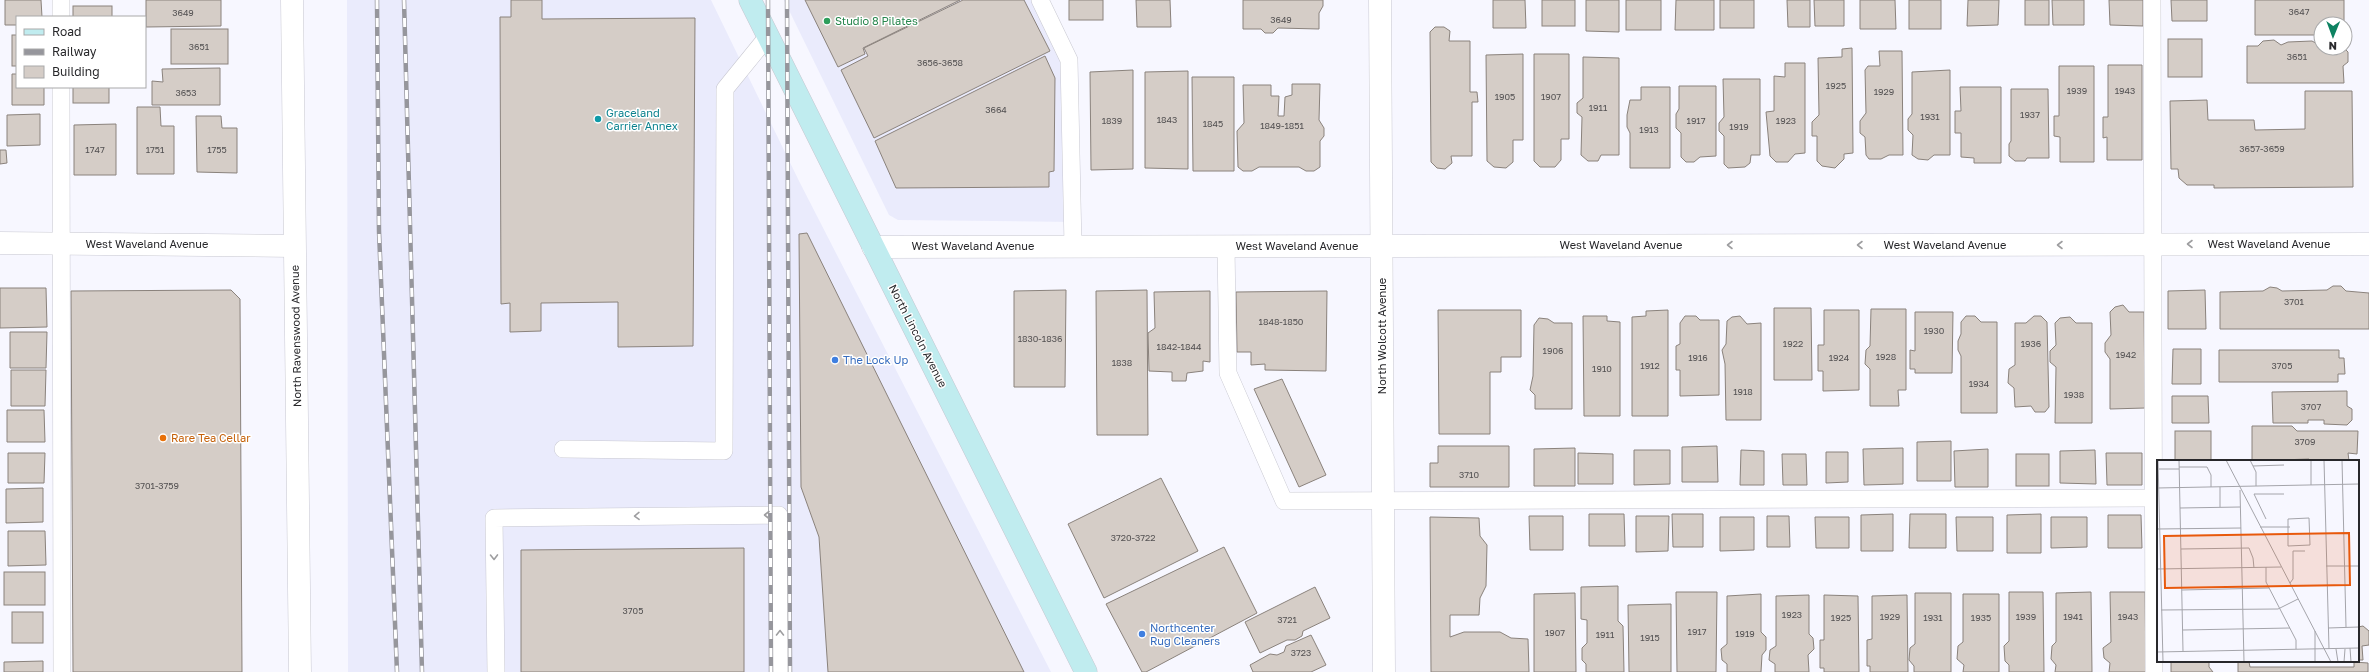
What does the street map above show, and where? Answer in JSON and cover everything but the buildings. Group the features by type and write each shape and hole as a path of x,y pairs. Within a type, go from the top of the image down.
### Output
{"main road":[{"name":"North Lincoln Avenue","path":"750,0 1086,672"}],"street":[{"name":"North Ravenswood Avenue","path":"292,0 300,672"},
{"name":"North Wolcott Avenue","path":"1380,0 1384,672"},
{"name":"West Waveland Avenue","path":"0,243 294,246"},
{"name":"West Waveland Avenue","path":"873,247 2369,244"}],"lane":[{"path":"61,0 61,16"},
{"path":"1040,0 1070,60 1073,246"},
{"path":"2152,0 2154,672"},
{"path":"563,449 724,452 725,89 768,36"},
{"path":"61,88 62,672"},
{"path":"1226,246 1228,373 1284,501 1383,499 2154,498"},
{"path":"496,672 494,518 779,515 780,672"}],"shaded area":[{"path":"347,0 711,0 799,181 1051,672 348,672"},
{"path":"784,0 1040,0 1069,60 1073,222 898,220 889,215"}],"railway":[{"path":"377,0 379,231 397,672"},
{"path":"404,0 422,672"},
{"path":"768,0 771,672"},
{"path":"787,0 790,672"}],"place":[{"name":"Studio 8 Pilates","path":"827,21"},
{"name":"Graceland Carrier Annex","path":"598,119"},
{"name":"The Lock Up","path":"835,360"},
{"name":"Rare Tea Cellar","path":"163,438"},
{"name":"Northcenter Rug Cleaners","path":"1142,634"}]}
